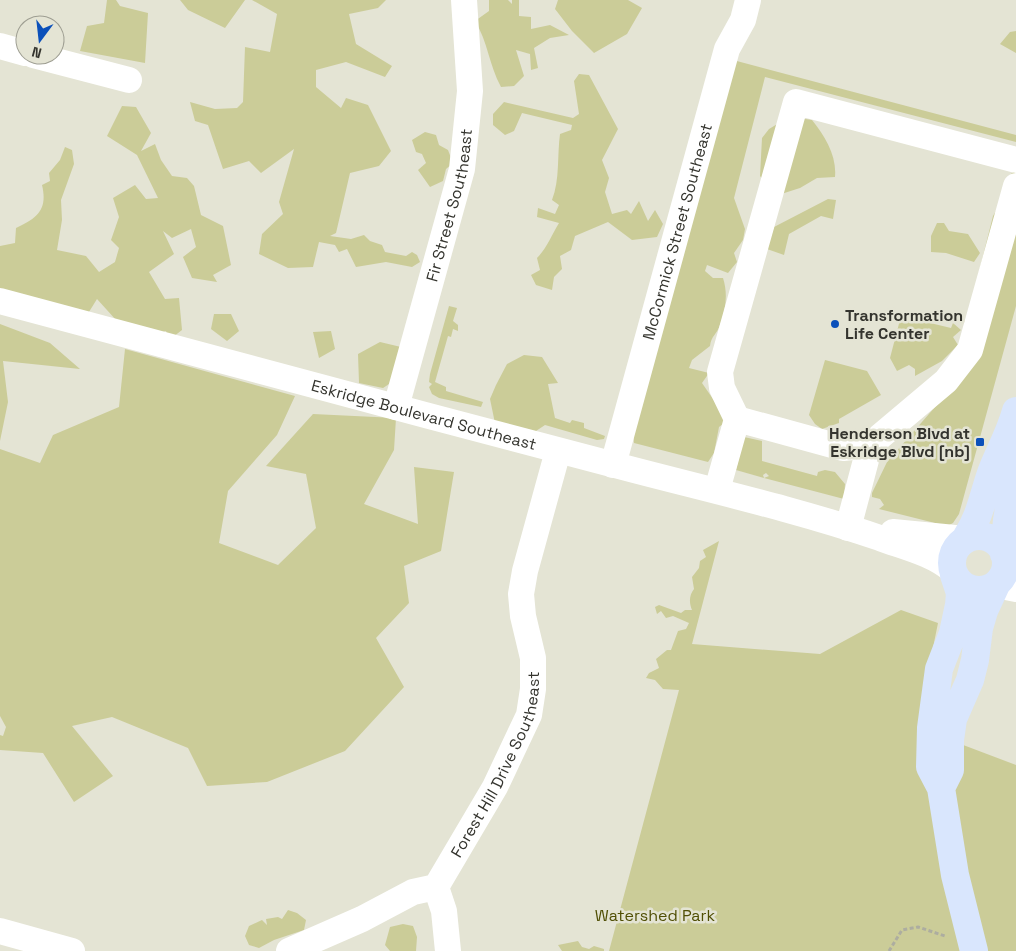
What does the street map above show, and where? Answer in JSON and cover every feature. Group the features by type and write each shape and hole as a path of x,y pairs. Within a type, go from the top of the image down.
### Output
{"main road":[{"path":"966,539 981,511 992,473 1013,422"},
{"path":"941,788 950,770 950,740 953,719 970,680 975,660 979,628 984,611 1006,587 1005,570 1010,557 1007,520 1014,479 1013,422"},
{"path":"964,946 941,788 930,766 931,728 939,669 953,633 959,605 960,593 953,573 952,558 954,549 966,539 976,535 994,540 1010,557"},
{"path":"953,573 965,587 973,590 1006,587"}],"street":[{"name":"Fir Street Southeast","path":"396,407 462,168 470,91 464,0"},
{"name":"McCormick Street Southeast","path":"612,465 727,49 743,20 748,0"},
{"path":"0,46 15,50"},
{"path":"65,63 128,80"},
{"path":"717,490 737,419 722,388 720,372 796,102 1016,160"},
{"path":"848,528 870,446 946,381 970,350 1016,186"},
{"name":"Eskridge Boulevard Southeast","path":"0,301 558,451 717,490 848,528 928,555 943,562 953,573"},
{"path":"737,419 843,448 870,446"},
{"name":"Forest Hill Drive Southeast","path":"436,887 495,787 529,715 533,689 533,658 523,616 521,594 525,571 558,451"},
{"name":"Eskridge Boulevard Southeast","path":"848,528 966,539"},
{"path":"289,951 362,919 412,892 436,887 444,911 448,951"},
{"path":"0,930 72,951"}],"path":[{"path":"889,951 902,930 918,927 946,936 964,946"}],"green space":[{"path":"107,0 116,0 120,6 148,13 145,63 80,51 87,26 104,23"},
{"path":"180,0 245,0 225,28 188,10"},
{"path":"252,0 386,0 378,8 349,14 356,44 392,66 385,77 346,62 316,70 316,87 341,108 346,98 368,105 391,151 379,166 350,173 336,233 330,236 351,239 364,235 370,241 382,245 385,252 406,256 412,252 417,255 420,262 412,267 386,262 356,267 347,249 339,252 335,245 319,242 313,267 288,268 259,254 262,234 283,214 279,202 294,149 261,173 249,161 223,169 208,125 195,121 190,102 215,109 237,108 243,102 245,47 270,52 277,14"},
{"path":"489,0 508,0 512,4 512,0 519,0 519,16 531,17 531,29 550,25 569,35 550,38 534,48 538,68 531,70 530,54 516,50 524,76 514,86 501,87 483,37 475,21 489,11"},
{"path":"558,0 628,0 642,8 627,34 594,53 572,31 555,9"},
{"path":"1016,31 1016,53 1000,44 1010,32"},
{"path":"733,60 1016,135 1016,142 765,77 734,198 745,229 743,240 734,253 737,262 728,273 707,265 705,271 713,278 723,278 726,296 724,313 710,346 692,360 689,368 709,373 702,383 724,415 723,424 719,427 714,453 708,462 634,443 633,432"},
{"path":"579,74 589,75 618,129 602,160 609,178 605,192 612,214 627,210 631,214 639,201 648,221 655,210 663,224 657,237 632,240 608,222 575,236 571,250 560,256 562,269 554,277 552,290 536,285 531,275 540,270 537,258 559,223 537,217 538,208 555,214 559,205 552,200 557,176 560,134 571,130 572,125 522,113 514,131 505,135 493,125 493,114 504,102 573,118 579,114 574,81"},
{"path":"122,106 136,107 151,133 141,151 155,144 161,160 172,176 187,178 194,186 201,215 223,226 231,265 213,275 217,282 192,278 183,257 196,247 191,229 172,238 163,231 174,254 149,272 165,299 179,298 182,330 169,340 166,331 135,341 97,299 84,320 0,308 0,246 15,243 16,228 30,221 39,212 43,201 42,185 50,181 49,173 60,160 65,147 72,150 74,164 61,200 62,220 57,250 86,256 99,272 115,262 119,248 111,240 119,217 113,198 135,185 146,199 158,198 137,155 107,136"},
{"path":"799,118 812,120 821,133 832,154 835,177 817,178 800,188 775,196 760,176 762,138 769,129 784,120"},
{"path":"425,132 436,135 439,145 448,150 453,163 446,169 443,181 430,187 418,170 426,163 422,154 416,152 412,140"},
{"path":"1016,170 1016,306 959,514 953,523 947,526 879,509 884,505 880,499 872,497 872,493 887,462 949,391 993,216 1012,184 1011,174"},
{"path":"828,199 836,200 833,219 821,216 789,234 784,255 767,249 774,227"},
{"path":"937,223 944,223 949,231 968,234 980,253 974,262 946,253 931,252 931,236"},
{"path":"449,306 457,308 453,321 458,325 458,331 453,329 451,337 448,336 435,382 446,387 446,391 483,402 481,407 439,398 432,394 429,387 432,384 429,382 430,374"},
{"path":"214,314 231,314 239,331 227,341 211,329"},
{"path":"901,316 951,328 953,323 961,330 953,337 958,345 942,361 915,376 915,369 909,365 897,371 890,358"},
{"path":"0,324 50,343 80,369 3,361 8,402 0,441"},
{"path":"331,331 335,349 319,358 313,332"},
{"path":"380,342 401,347 415,367 383,388 359,383 358,354"},
{"path":"125,349 295,396 277,435 228,491 219,543 278,565 316,528 306,474 266,466 313,414 396,418 394,450 364,504 418,524 414,467 454,472 441,551 404,566 409,603 376,638 404,687 345,751 267,782 207,786 188,748 112,717 72,726 113,776 74,802 43,753 0,750 0,735 3,736 6,727 0,716 0,449 40,463 53,435 119,407"},
{"path":"524,355 542,357 558,383 548,384 555,418 570,423 572,420 584,423 584,428 605,436 604,439 597,440 545,425 527,437 496,428 490,399 507,364"},
{"path":"825,360 867,371 881,395 839,419 839,423 822,429 815,424 809,415"},
{"path":"744,437 762,441 762,461 817,476 818,472 825,470 835,472 845,484 844,499 764,478 736,470","holes":["766,473 769,476 764,478 763,475"]},
{"name":"Watershed Park","path":"719,541 692,644 820,654 901,610 938,623 925,687 950,740 1016,765 1016,951 609,951 679,690 663,689 655,680 646,678 649,673 659,668 656,659 667,650 671,650 678,631 686,629 689,623 673,616 666,618 661,611 657,614 655,607 659,605 681,613 685,610 692,610 690,596 694,589 692,577 699,568 700,561 706,557 703,550"},
{"path":"288,910 297,913 306,920 304,930 274,940 259,948 249,945 245,936 249,926 262,920 267,925 266,919 278,917 282,919"},
{"path":"403,924 413,926 417,937 416,951 390,951 385,945 390,927"},
{"path":"578,941 582,947 589,949 594,946 604,949 604,951 562,951 558,945"}],"place":[{"name":"Transformation Life Center","path":"835,324"},
{"name":"Henderson Blvd at Eskridge Blvd [nb]","path":"980,442"}]}
